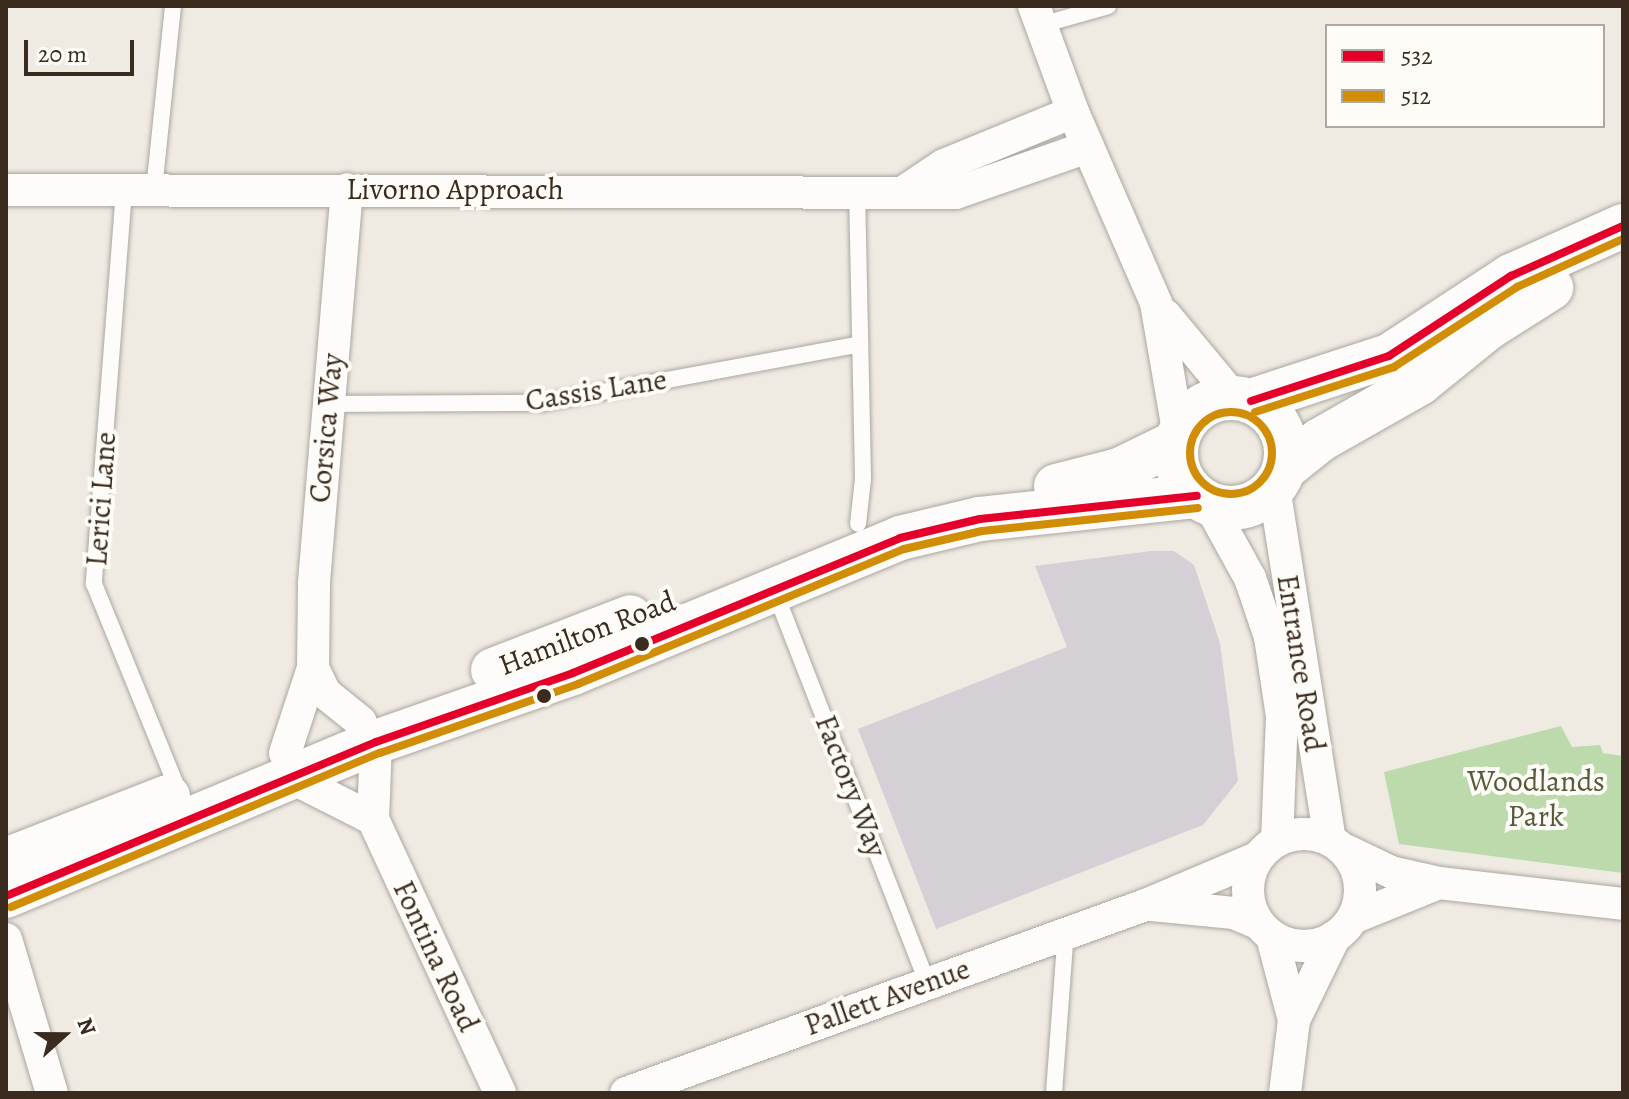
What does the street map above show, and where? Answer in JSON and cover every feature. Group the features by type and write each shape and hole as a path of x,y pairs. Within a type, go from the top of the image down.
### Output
{"main road":[{"path":"1623,226 1511,276 1389,356 1242,399 1199,408 1178,439 1180,472 1202,499 1236,507 1279,478 1320,440 1420,383 1520,305 1623,257"},
{"path":"1242,399 1276,421 1283,436 1279,478"},
{"name":"Hamilton Road","path":"8,866 288,765 858,524 957,496 1091,479 1178,439"},
{"name":"Hamilton Road","path":"369,732 573,673 922,530 1202,499"},
{"name":"Hamilton Road","path":"8,866 179,792 288,765"}],"street":[{"path":"1037,15 1073,112 1156,303 1186,347 1242,399"},
{"path":"905,191 944,165 1073,112"},
{"name":"Livorno Approach","path":"6,190 857,188 956,193 1088,147"},
{"name":"Corsica Way","path":"288,765 313,668 314,582 347,189"},
{"path":"1156,303 1178,439"},
{"name":"Entrance Road","path":"1279,478 1338,845"},
{"name":"Entrance Road","path":"1202,499 1250,578 1270,637 1282,716 1267,849"},
{"path":"313,668 325,693 369,732"},
{"name":"Fontina Road","path":"369,732 373,819 500,1093"},
{"path":"288,765 373,819"},
{"path":"1294,1020 1265,930 1247,887 1267,849 1295,833 1338,845 1391,872 1439,883 1623,904"},
{"path":"1285,1092 1294,1020 1344,927 1360,883 1338,845"},
{"name":"Pallett Avenue","path":"626,1093 1066,931 1148,904 1267,849"},
{"path":"1265,930 1308,946 1439,883"},
{"name":"Pallett Avenue","path":"1148,904 1234,913 1265,930"},
{"path":"6,939 34,1046 52,1093"},
{"path":"6,1005 34,1046"}],"lane":[{"name":"Lerici Lane","path":"173,6 139,190 94,584 179,792"},
{"path":"1037,15 1108,6"},
{"path":"857,188 863,479 858,524"},
{"name":"Cassis Lane","path":"328,404 543,403 860,344"},
{"name":"Factory Way","path":"774,590 927,982"},
{"path":"1054,1093 1066,931"},
{"path":"1285,1092 1294,1093"}],"green space":[{"name":"Woodlands Park","path":"1561,726 1572,747 1600,745 1603,753 1623,756 1623,873 1399,844 1384,772"}],"building":[{"path":"1151,551 1174,551 1194,565 1220,643 1238,781 1203,825 936,929 858,729 1067,647 1035,566"}],"transit line":[{"name":"532","path":"1251,401 1389,356 1511,276 1623,226"},
{"name":"512","path":"1255,412 1394,367 1517,287 1623,239"},
{"name":"512","path":"1223,412 1239,412 1254,419 1265,430 1272,453 1269,469 1260,482 1239,494 1223,494 1208,487 1197,476 1190,461 1190,445 1197,430 1208,419 1223,412"},
{"name":"532","path":"6,896 376,742 573,673 900,538 980,519 1197,496"},
{"name":"512","path":"11,907 380,753 578,684 904,549 982,531 1198,508"}]}
